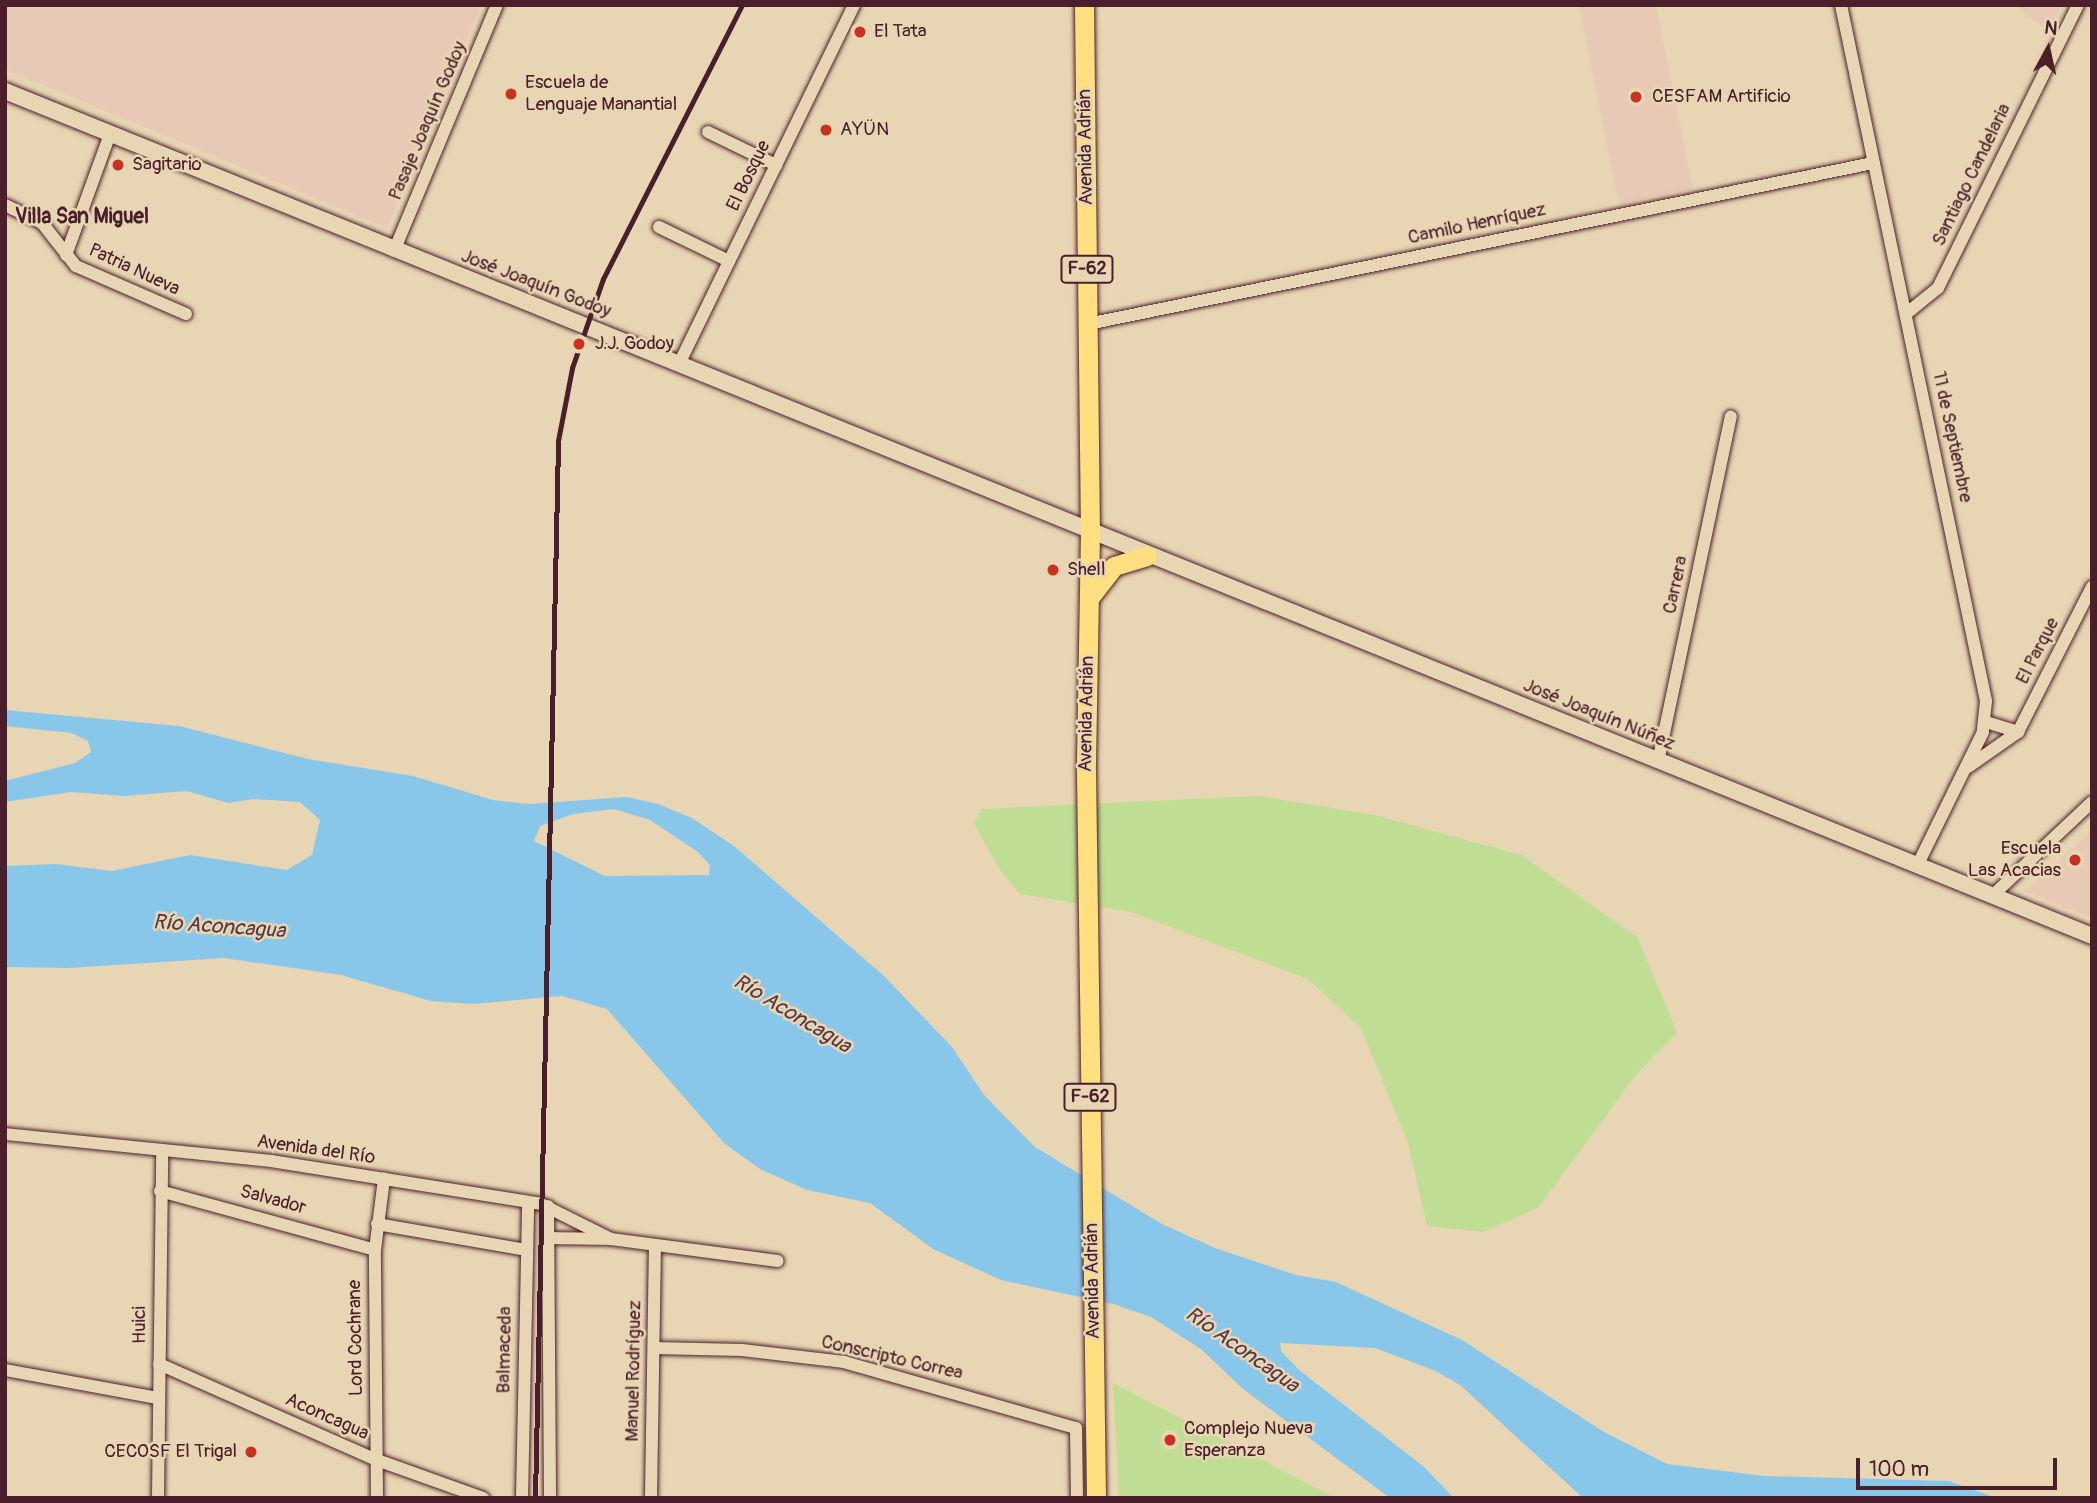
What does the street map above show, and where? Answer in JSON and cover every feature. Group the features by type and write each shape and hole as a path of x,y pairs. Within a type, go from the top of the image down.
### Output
{"main road":[{"name":"Avenida Adrián","path":"1084,5 1090,533 1086,771 1085,1425"},
{"path":"1089,597 1114,566 1147,556"},
{"name":"F-62","path":"1085,1425 1096,1498"}],"street":[{"name":"Pasaje Joaquín Godoy","path":"394,251 497,5"},
{"name":"El Bosque","path":"680,364 854,5"},
{"name":"11 de Septiembre","path":"1842,5 1986,701 1986,722 1967,767 1917,866"},
{"name":"Santiago Candelaria","path":"1907,313 1938,288 2078,5"},
{"name":"José Joaquín Godoy","path":"5,91 1090,533"},
{"path":"708,132 776,165"},
{"path":"66,255 110,134"},
{"name":"Camilo Henríquez","path":"1088,324 1873,163"},
{"name":"Patria Nueva","path":"5,205 41,223 76,266 186,314"},
{"path":"659,227 729,261"},
{"name":"Carrera","path":"1658,762 1731,416"},
{"name":"José Joaquín Núñez","path":"1090,533 2092,936"},
{"name":"El Parque","path":"1967,767 2018,732 2092,587"},
{"path":"1986,722 2018,732"},
{"path":"1992,896 2092,802"},
{"name":"Avenida del Río","path":"5,1134 162,1153 271,1161 548,1206 611,1239"},
{"name":"Huici","path":"158,1498 162,1153"},
{"name":"Lord Cochrane","path":"377,1498 375,1250 384,1179"},
{"name":"Salvador","path":"160,1191 375,1250"},
{"name":"Balmaceda","path":"522,1498 528,1203"},
{"name":"Balmaceda","path":"548,1206 550,1498"},
{"path":"377,1224 526,1250"},
{"name":"Avenida del Río","path":"548,1238 611,1239 778,1261"},
{"name":"Manuel Rodríguez","path":"651,1498 655,1245"},
{"name":"Conscripto Correa","path":"654,1348 742,1350 844,1362 1085,1425"},
{"name":"Aconcagua","path":"159,1364 377,1460 483,1498"},
{"path":"5,1370 158,1398"},
{"path":"1077,1498 1085,1425"}],"shaded area":[{"path":"5,5 481,5 387,228 5,69"},
{"name":"CESFAM Artificio","path":"1579,5 1656,5 1693,189 1619,204"},
{"path":"2016,5 2062,5 2048,32"},
{"name":"Escuela Las Acacias","path":"2092,830 2092,918 2025,891"}],"green space":[{"path":"1260,796 1375,815 1521,855 1637,937 1677,1032 1635,1076 1538,1208 1483,1232 1427,1226 1408,1143 1361,1028 1308,979 1131,912 1020,894 1000,870 974,824 981,809"},
{"name":"Complejo Nueva Esperanza","path":"1113,1383 1335,1498 1119,1498"}],"water":[{"name":"Río Aconcagua","path":"5,710 179,726 308,759 413,776 493,800 529,804 627,797 658,804 692,818 734,846 884,976 952,1047 984,1095 1035,1147 1162,1224 1215,1248 1296,1275 1336,1282 1462,1340 1604,1432 1667,1464 1765,1476 1949,1481 1996,1498 1583,1498 1460,1385 1436,1371 1375,1348 1280,1343 1281,1351 1299,1370 1423,1466 1454,1498 1390,1498 1243,1389 1201,1349 1151,1317 1113,1304 1001,1280 933,1249 870,1203 807,1190 760,1169 724,1143 607,1009 562,996 473,1004 431,1001 341,975 224,958 68,968 5,967 5,866 56,864 112,871 190,855 287,870 312,855 320,820 300,802 254,799 228,803 187,791 124,796 71,792 5,802 5,781 75,763 91,752 88,741 72,733 5,726","holes":["614,809 650,820 698,852 710,865 709,875 605,876 534,841 540,826 573,814"]}],"railway":[{"path":"535,1498 558,441 572,368 603,279 742,5"}],"place":[{"name":"El Tata","path":"860,32"},
{"name":"Escuela de Lenguaje Manantial","path":"511,94"},
{"name":"CESFAM Artificio","path":"1636,97"},
{"name":"AYÜN","path":"826,130"},
{"name":"Sagitario","path":"118,165"},
{"name":"J.J. Godoy","path":"579,344"},
{"name":"Shell","path":"1053,570"},
{"name":"Escuela Las Acacias","path":"2075,860"},
{"name":"Complejo Nueva Esperanza","path":"1170,1440"},
{"name":"CECOSF El Trigal","path":"251,1452"}],"district":[{"name":"Villa San Miguel","path":"82,217"}]}
